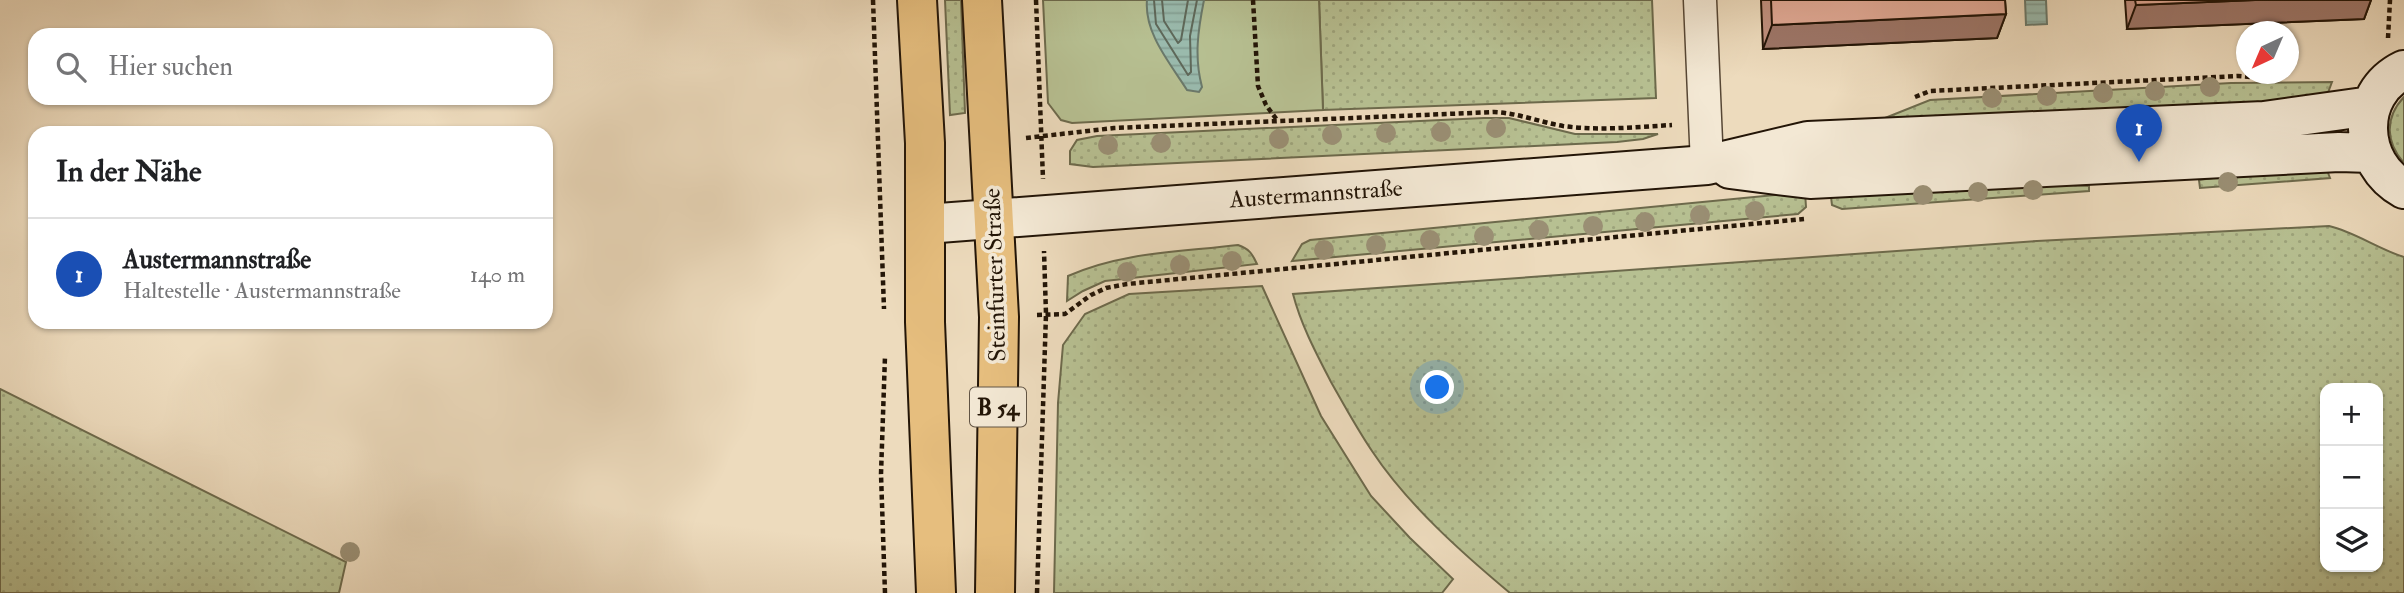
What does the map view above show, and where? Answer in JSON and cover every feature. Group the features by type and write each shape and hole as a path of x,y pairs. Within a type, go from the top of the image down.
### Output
{"main road":[{"path":"917,0 926,224 925,322 936,593"},
{"name":"Steinfurter Straße","path":"982,0 999,317 995,593"},
{"path":"2396,57 2371,106 2368,121 2371,153 2385,176 2404,189"},
{"name":"Austermannstraße","path":"926,224 1707,166 1808,141 2264,121 2371,106"},
{"name":"Austermannstraße","path":"1707,166 1810,179 2371,153"}],"street":[{"path":"1700,0 1707,166"}],"path":[{"path":"873,0 884,310"},
{"path":"1036,0 1043,138 1046,314 1037,593"},
{"path":"1253,0 1258,86 1278,121"},
{"path":"2390,0 2396,57"},
{"path":"1908,100 1930,91 2236,76"},
{"path":"1043,138 1114,128 1494,111 1511,112 1559,125 1589,129 1705,124"},
{"path":"1046,314 1065,314 1091,295 1106,288 1127,284 1812,218"},
{"path":"885,345 881,474 885,593"}],"green space":[{"path":"945,0 961,0 965,113 950,115"},
{"path":"1043,0 1319,0 1323,110 1072,123 1061,120 1048,103"},
{"path":"1319,0 1652,0 1656,98 1323,110"},
{"path":"2332,82 2326,98 2320,100 1880,120 1930,100 2231,83"},
{"path":"2404,97 2404,163 2391,139 2390,122"},
{"path":"1509,118 1575,134 1658,134 1617,142 1093,167 1070,164 1070,151 1077,140 1097,136"},
{"path":"2324,162 2330,178 2200,188 2199,180"},
{"path":"1966,180 2089,186 2089,191 1842,209 1832,205 1830,189"},
{"path":"1805,192 1806,207 1798,214 1292,261 1302,244 1310,240"},
{"path":"2329,226 2404,257 2404,593 1510,593 1436,527 1386,471 1361,434 1314,350 1293,294 2037,241"},
{"path":"1238,245 1250,252 1257,264 1105,281 1067,301 1068,276 1088,268 1130,257"},
{"path":"1262,286 1321,416 1371,496 1453,579 1442,593 1054,593 1058,403 1063,345 1085,314 1129,294"},
{"path":"0,389 346,562 339,593 0,593"}],"water":[{"path":"1147,0 1204,0 1198,44 1202,87 1199,92 1187,90 1160,47 1150,24"},
{"path":"2025,0 2046,0 2047,24 2026,25"}],"building":[{"path":"1771,0 2005,0 2006,14 1772,25"},
{"path":"2135,0 2255,0 2136,5"}],"place":[{"name":"Austermannstraße","path":"2139,162"}]}
